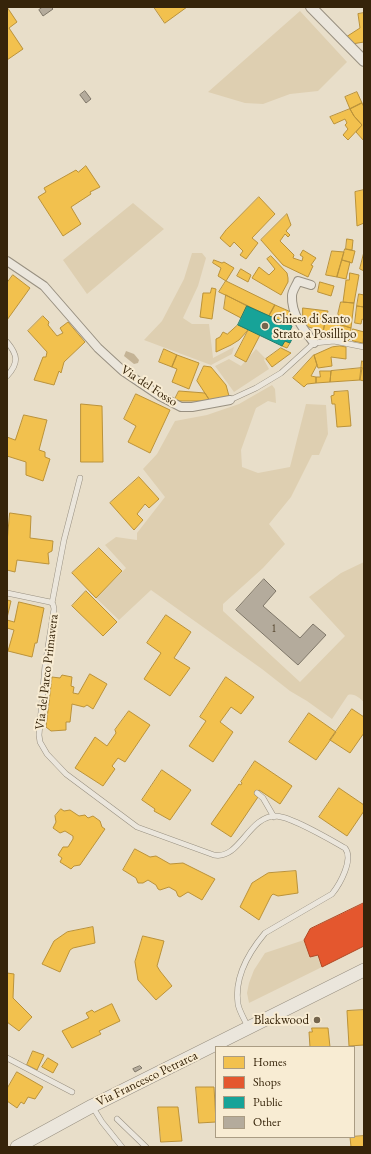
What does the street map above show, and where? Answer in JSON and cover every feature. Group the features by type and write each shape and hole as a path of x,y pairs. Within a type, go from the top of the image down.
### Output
{"street":[{"path":"311,7 364,61"},
{"name":"Via del Fosso","path":"7,261 44,286 98,348 123,371 160,396 180,407 198,406 230,400"},
{"path":"311,285 298,281 292,295 292,303 301,325 314,343"},
{"name":"Via Francesco Petrarca","path":"16,1147 92,1106 364,970"}],"lane":[{"path":"314,343 334,341 364,347"},
{"path":"7,342 15,355 16,362 12,371 7,376"},
{"name":"Via del Fosso","path":"230,400 256,388 281,372 314,343"},
{"name":"Via del Parco Primavera","path":"80,478 64,540 52,603 54,609 45,666 39,735 40,742 47,754 66,774 137,827 220,856 228,854 261,820 268,817 274,817"},
{"name":"Via del Parco Primavera","path":"7,593 52,603"},
{"path":"249,1028 238,1005 239,984 244,963 257,942 265,933 332,894 339,885 349,855 345,848 288,818 274,817 263,798 257,792"},
{"path":"7,1058 72,1092"},
{"path":"92,1106 102,1122 122,1147"},
{"path":"118,1119 146,1147"}],"shaded area":[{"path":"300,11 347,62 318,91 290,94 263,104 245,103 208,92"},
{"path":"133,203 164,229 87,294 63,260"},
{"path":"192,253 202,253 206,258 198,286 183,318 192,324 209,324 213,358 234,347 232,354 211,365 144,340 162,321 184,279"},
{"path":"256,349 265,358 264,360 269,369 234,392 215,366 229,359 241,366"},
{"path":"126,351 134,354 139,360 138,363 134,364 124,356"},
{"path":"272,385 275,389 276,403 268,401 256,408 241,450 242,467 258,473 290,467 306,404 326,405 328,434 319,455 312,455 291,497 269,524 285,544 263,568 223,604 223,611 300,682 345,636 309,597 341,573 364,562 364,702 355,695 348,695 332,719 290,691 262,669 151,590 119,620 96,598 126,568 105,545 116,537 137,540 137,533 165,497 143,469 157,454 175,421 207,415 239,404"},
{"path":"304,940 310,957 318,955 322,967 249,1003 247,993 249,983 254,970 265,953"}],"building: Homes":[{"path":"7,7 17,22 9,28 23,49 7,60"},
{"path":"154,7 187,7 165,23"},
{"path":"364,13 364,42 352,44 346,37 360,28 358,14"},
{"path":"357,92 362,103 350,109 345,97"},
{"path":"362,103 364,107 364,141 356,132 362,125 350,109"},
{"path":"350,109 362,125 348,140 343,135 348,129 345,125 347,123 345,119 334,124 330,117"},
{"path":"86,166 100,187 90,192 91,194 71,207 81,224 63,236 38,197 46,192 44,188 76,170 78,172"},
{"path":"364,190 364,223 357,226 355,192"},
{"path":"259,197 275,214 252,238 258,243 246,259 240,255 243,251 234,242 230,247 220,238"},
{"path":"287,214 291,225 286,231 290,235 288,237 285,234 280,241 294,255 293,258 302,261 303,257 300,255 303,250 316,258 311,265 313,266 308,277 283,265 261,240"},
{"path":"347,239 353,240 352,250 346,249"},
{"path":"345,249 355,251 352,263 342,260"},
{"path":"332,251 344,252 337,277 326,275"},
{"path":"364,252 364,271 360,269"},
{"path":"271,256 287,273 288,282 281,295 252,278 259,267 269,275 275,269 267,259"},
{"path":"214,260 222,263 224,262 234,268 226,281 218,276 221,268 213,263"},
{"path":"342,260 350,262 346,279 337,277"},
{"path":"241,269 251,275 248,282 237,276"},
{"path":"350,273 359,275 354,303 343,302 346,280 349,280"},
{"path":"13,275 30,288 7,320 7,283"},
{"path":"226,281 275,305 269,316 219,292"},
{"path":"320,282 334,286 331,296 318,292"},
{"path":"212,288 216,289 212,319 200,317 203,293 210,293"},
{"path":"359,294 364,295 364,307 357,306"},
{"path":"226,295 247,306 241,318 224,309"},
{"path":"341,302 354,303 351,328 342,325 338,314"},
{"path":"275,305 291,312 293,317 289,324 269,316"},
{"path":"357,306 364,307 364,320 362,319 361,324 355,323"},
{"path":"303,308 328,311 323,332 303,325"},
{"path":"43,316 49,322 48,325 57,336 63,333 60,328 68,322 85,342 64,362 61,373 59,371 54,385 34,380 43,357 46,357 47,352 28,331"},
{"path":"331,320 335,322 334,323 351,328 350,339 348,341 340,339 338,336 323,332 325,321 329,322"},
{"path":"238,325 249,329 239,340 216,352 216,339 220,337 223,332 227,334"},
{"path":"249,329 260,335 246,362 235,356"},
{"path":"353,329 364,332 363,343 353,341"},
{"path":"285,341 290,343 287,348 282,346"},
{"path":"332,347 346,347 346,359 331,357 332,366 318,368 314,355"},
{"path":"281,348 291,353 272,367 266,359"},
{"path":"164,349 177,355 172,367 159,362"},
{"path":"177,355 199,363 189,389 172,382 177,369 172,367"},
{"path":"314,355 317,365 311,376 316,377 316,383 307,384 304,387 293,378"},
{"path":"362,361 364,362 364,381 360,380"},
{"path":"204,366 211,367 226,385 229,396 210,401 197,381"},
{"path":"362,368 360,380 330,382 331,371"},
{"path":"320,371 331,371 330,382 316,383 316,377 320,377"},
{"path":"179,391 205,393 210,401 174,401"},
{"path":"348,391 351,426 337,427 335,404 332,404 331,396 334,395 334,392"},
{"path":"136,394 170,410 150,453 128,442 136,426 124,419"},
{"path":"81,404 102,406 103,462 81,462"},
{"path":"24,415 47,420 39,450 45,452 45,457 50,459 43,481 26,475 26,462 7,456 7,437 15,440"},
{"path":"139,477 159,499 149,508 145,504 137,514 143,520 134,530 110,503"},
{"path":"10,513 31,516 30,538 53,541 52,551 48,553 49,564 17,560 15,572 7,570 7,543"},
{"path":"99,548 122,571 96,598 72,573"},
{"path":"86,591 117,622 103,636 72,606"},
{"path":"7,600 11,601 7,618"},
{"path":"19,602 44,608 37,643 35,643 32,657 8,651 14,630 7,628 7,620 14,622"},
{"path":"166,615 191,632 174,658 190,668 170,696 144,679 161,653 147,643"},
{"path":"90,674 107,684 93,709 87,705 84,707 72,704 70,722 66,722 66,730 51,731 46,727 52,677 60,678 62,675 72,677 71,686 74,687 73,693 78,694"},
{"path":"226,677 254,697 241,714 231,707 220,722 233,732 213,762 189,746 206,721 200,717"},
{"path":"352,709 364,717 364,733 350,753 330,740"},
{"path":"129,711 150,725 125,762 118,758 112,766 115,769 103,786 75,768 95,737 107,746 116,733 115,730"},
{"path":"309,713 336,732 316,760 289,742"},
{"path":"255,761 292,786 280,804 259,790 255,795 258,797 231,837 211,824 239,784 241,785 241,782"},
{"path":"162,770 191,790 170,820 154,811 155,809 142,800"},
{"path":"339,788 364,805 364,811 347,836 319,817"},
{"path":"61,809 64,811 70,810 79,816 85,815 88,818 93,816 100,821 102,827 105,829 80,865 74,866 71,869 60,862 62,858 58,855 63,847 68,847 73,839 73,836 65,831 60,833 53,828 56,822 55,816"},
{"path":"135,849 150,857 156,856 170,864 183,863 215,879 202,900 188,892 180,897 176,891 169,887 160,890 156,885 148,880 143,883 138,883 136,878 123,870"},
{"path":"296,871 298,893 278,896 273,894 259,920 240,907 252,883 268,873"},
{"path":"93,927 95,943 70,950 60,972 42,964 54,941 67,932"},
{"path":"143,936 164,941 157,966 172,986 156,1000 138,980 135,962"},
{"path":"7,973 14,974 13,998 32,1017 19,1031 7,1022"},
{"path":"112,1004 120,1021 99,1031 101,1034 72,1048 62,1031 89,1018 86,1013 92,1010 94,1012"},
{"path":"364,1010 364,1045 349,1046 347,1011"},
{"path":"312,1028 328,1028 330,1046 310,1046 309,1032 312,1032"},
{"path":"33,1051 44,1055 37,1070 27,1065"},
{"path":"48,1058 58,1064 53,1073 42,1067"},
{"path":"17,1072 43,1087 35,1099 28,1097 24,1104 21,1102 17,1108 7,1101 7,1089"},
{"path":"196,1087 214,1087 215,1122 199,1123"},
{"path":"158,1107 178,1107 182,1141 161,1142"},
{"path":"364,1136 364,1147 351,1147 350,1138 355,1138 355,1137"}],"building: Shops":[{"path":"364,903 364,946 322,967 318,955 310,957 304,940 310,929"}],"building: Public":[{"name":"Chiesa di Santo Strato a Posillipo","path":"247,306 292,326 290,331 295,333 290,343 285,341 282,346 238,325"}],"building: Other":[{"path":"43,7 51,7 53,9 43,16 39,10"},
{"path":"85,91 91,99 86,103 80,95"},
{"path":"264,579 276,591 263,606 300,638 313,624 326,635 298,665 236,610"},
{"path":"140,1066 142,1068 135,1072 133,1069"}],"place":[{"name":"Chiesa di Santo Strato a Posillipo","path":"265,326"},
{"name":"Blackwood","path":"317,1020"}]}
